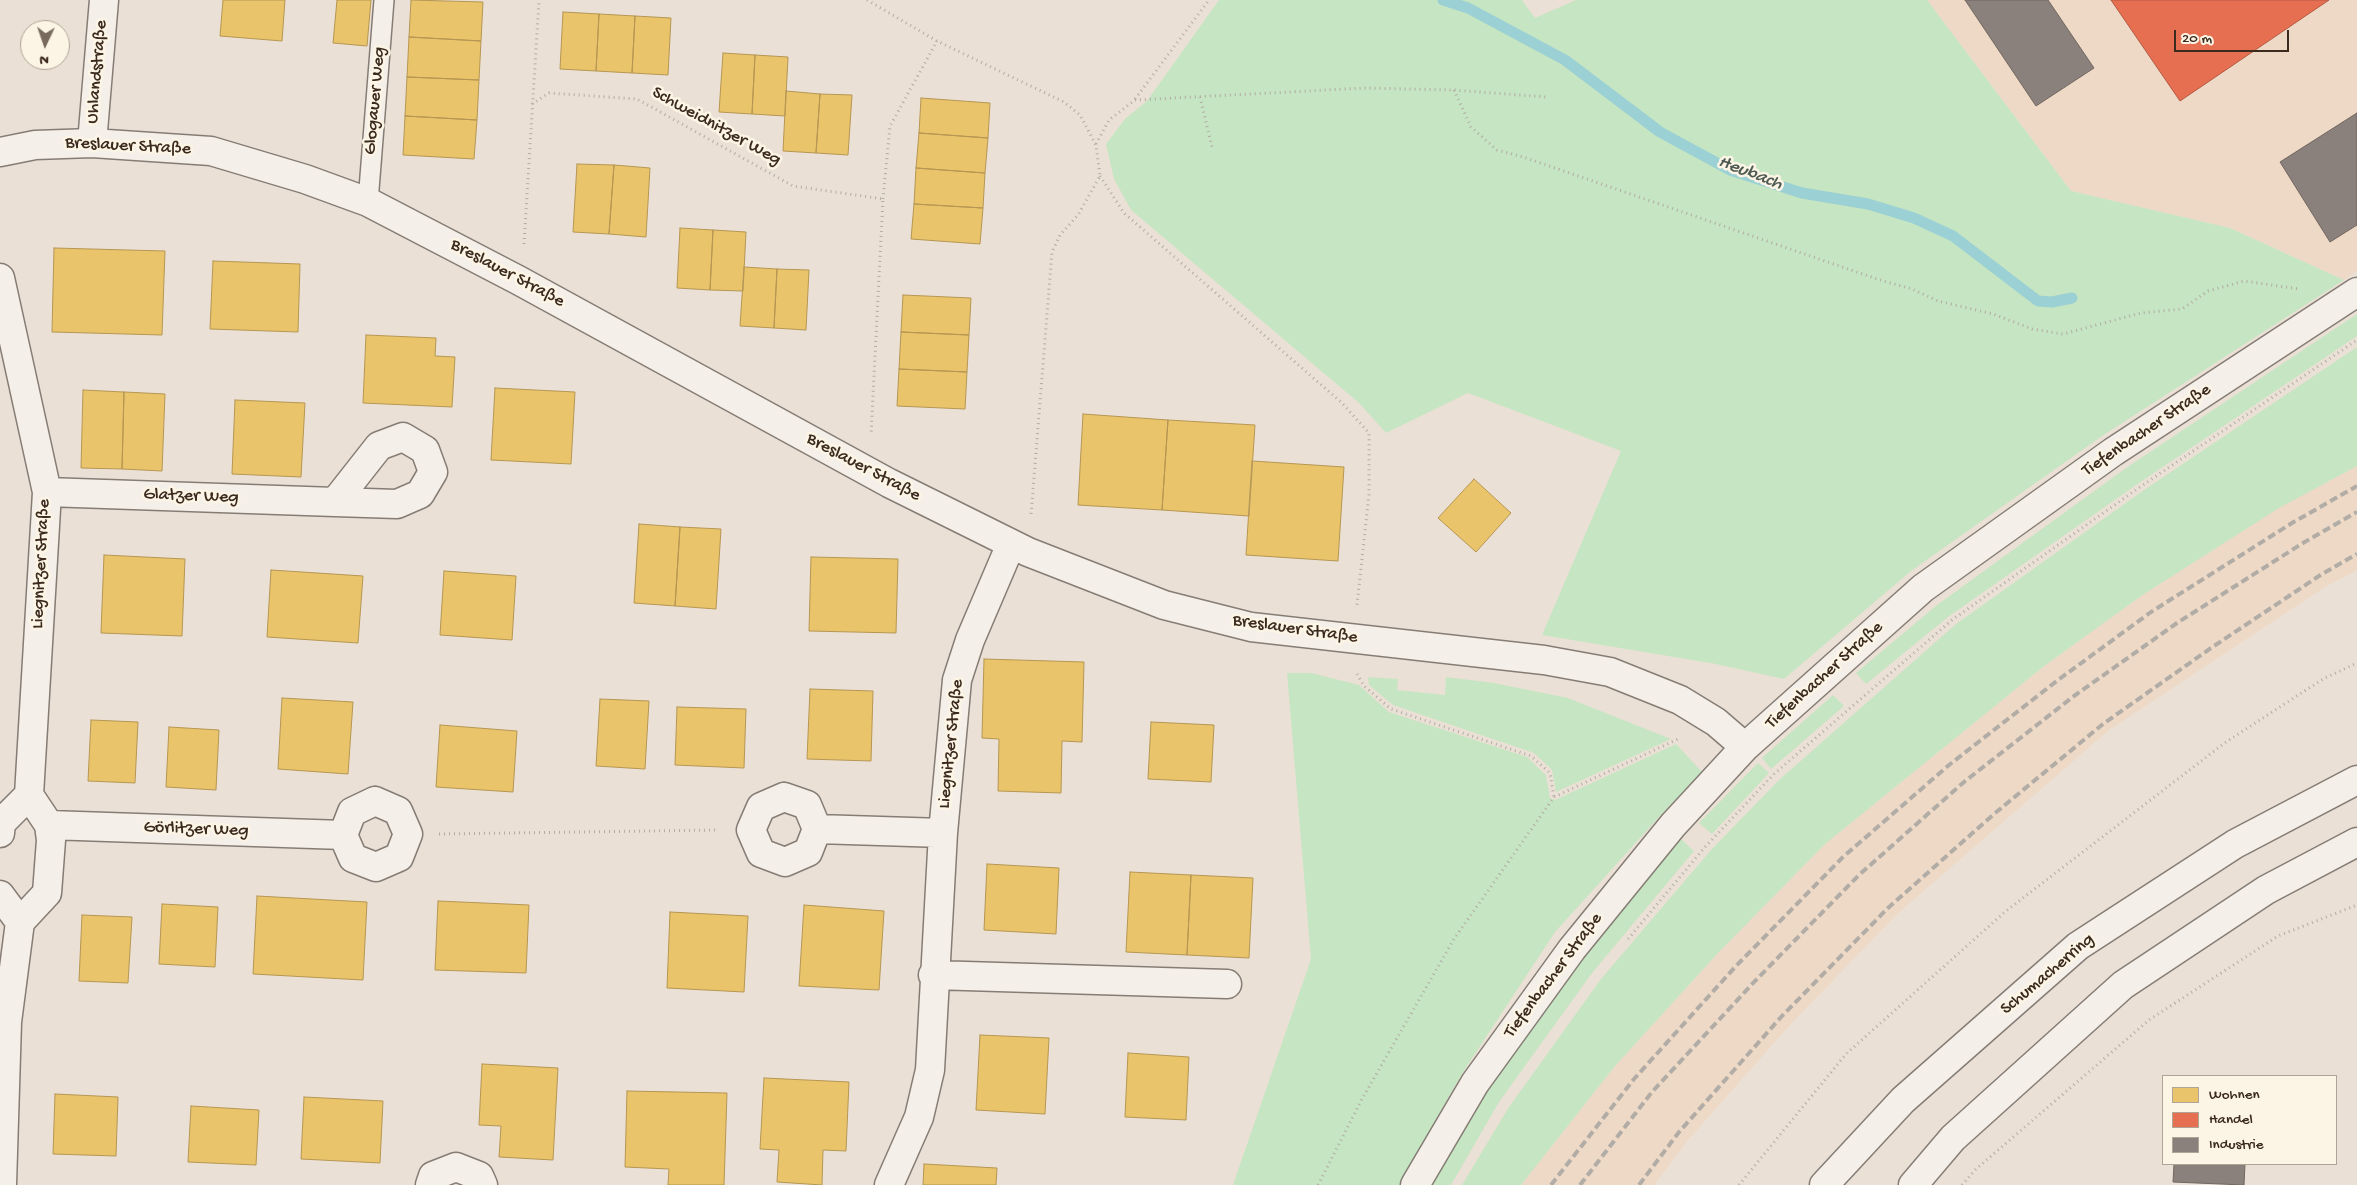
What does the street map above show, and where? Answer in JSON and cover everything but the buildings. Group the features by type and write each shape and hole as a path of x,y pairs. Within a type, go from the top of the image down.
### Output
{"street":[{"name":"Uhlandstraße","path":"92,143 104,0"},
{"name":"Breslauer Straße","path":"0,152 35,145 92,143 211,151 305,179 368,202 518,280 869,472 1019,548 1164,605 1251,627 1353,640 1544,660 1610,672 1680,700 1716,722 1745,747"},
{"name":"Liegnitzer Straße","path":"0,278 47,492 30,795"},
{"name":"Tiefenbacher Straße","path":"1415,1185 1475,1083 1572,949 1672,825 1745,747 1923,588 2113,452 2357,292"},
{"name":"Glatzer Weg","path":"47,492 335,502"},
{"name":"Liegnitzer Straße","path":"889,1185 919,1117 930,1070 933,975 943,833 957,680 970,640 1019,548"},
{"name":"Schumacherring","path":"1824,1185 1903,1100 2078,946 2235,844 2357,780"},
{"path":"0,833 1,823 30,795 50,825 51,840 47,893 20,922 7,1022 2,1185"},
{"path":"784,797 807,806 817,829 808,852 785,862 761,853 751,830 761,807 784,797"},
{"path":"375,801 398,811 408,834 399,857 376,867 353,858 343,835 352,812 375,801"},
{"name":"Görlitzer Weg","path":"50,825 343,835"},
{"name":"Liegnitzer Straße","path":"817,829 943,833"},
{"path":"1912,1185 1953,1138 2123,985 2266,890 2356,844"},
{"path":"0,895 20,922"},
{"path":"933,975 1228,984"},
{"path":"430,1185 433,1176 456,1167 480,1176 483,1185"}],"lane":[{"name":"Glogauer Weg","path":"368,202 384,0"}],"path":[{"path":"518,280 524,249 539,0"},
{"path":"867,0 937,41 1064,102 1080,115 1096,145 1100,176 1124,213 1342,403 1369,433 1369,494 1353,640 1357,675 1364,686 1391,709 1531,756 1550,773 1554,797"},
{"path":"1096,145 1109,120 1135,100 1209,0"},
{"path":"869,472 883,199 890,126 937,41"},
{"path":"1135,100 1365,88 1454,90 1546,97"},
{"path":"1454,90 1471,126 1497,150 1523,157 1880,280 1912,288 1938,301 1993,314 2032,329 2062,334 2141,313 2182,309 2208,291 2244,281 2276,284 2302,290"},
{"name":"Schweidnitzer Weg","path":"532,104 549,93 637,99 793,186 883,199"},
{"path":"1200,97 1212,147"},
{"path":"1019,548 1052,252 1060,235 1078,215 1100,176"},
{"path":"1622,946 1705,848 1774,774 1952,620 2140,487 2357,340"},
{"path":"1739,1185 1846,1054 2006,911 2226,742 2323,680 2357,663"},
{"path":"1318,1185 1362,1099 1454,939 1554,797 1716,722"},
{"path":"408,834 751,830"},
{"path":"1962,1185 1975,1170 2149,1020 2278,936 2357,905"}],"shaded area":[{"path":"1927,0 2357,0 2357,271 2344,280 2230,228 2071,191"},
{"path":"2357,466 2357,570 2325,587 2109,730 1897,914 1788,1027 1688,1140 1654,1185 1521,1185 1615,1066 1719,952 1825,844 2043,667 2141,596 2279,507"}],"green space":[{"path":"1219,0 1522,0 1535,18 1576,0 1927,0 2071,191 2230,228 2344,280 2102,436 1911,571 1784,679 1716,664 1542,635 1621,451 1468,393 1386,433 1359,403 1131,210 1114,179 1106,144 1125,119 1147,101"},
{"path":"2357,314 2357,336 2139,483 1948,617 1866,684 1856,673 1937,605 2126,468"},
{"path":"2357,347 2357,466 2279,508 2141,596 2043,667 1825,844 1719,952 1615,1066 1521,1185 1462,1185 1509,1107 1601,979 1711,850 1779,780 1956,624 2144,490"},
{"path":"1287,673 1311,673 1359,685 1389,712 1527,757 1546,775 1550,798 1555,800 1676,744 1702,772 1555,932 1463,1072 1399,1185 1233,1185 1311,959"},
{"path":"1368,677 1398,679 1397,690 1445,695 1446,677 1494,683 1568,698 1671,739 1556,792 1552,770 1534,753 1393,705 1369,685"},
{"path":"1833,695 1844,706 1771,769 1762,758"},
{"path":"1758,763 1769,773 1712,834 1699,823"},
{"path":"1680,838 1694,851 1592,973 1499,1102 1451,1185 1427,1185 1485,1089 1582,953"}],"waterway":[{"name":"Heubach","path":"1443,0 1468,8 1565,60 1660,132 1730,170 1802,193 1868,204 1914,218 1953,236 2038,301 2052,302 2072,298"}],"railway":[{"path":"1551,1185 1634,1079 1736,966 1843,857 1949,765 2058,680 2151,612 2292,523 2357,486"},
{"path":"1580,1185 1652,1092 1755,981 1859,875 1964,782 2074,696 2177,623 2303,543 2357,512"},
{"path":"1639,1185 1679,1132 1782,1016 1888,908 1994,814 2103,724 2211,648 2322,574 2357,554"}]}
